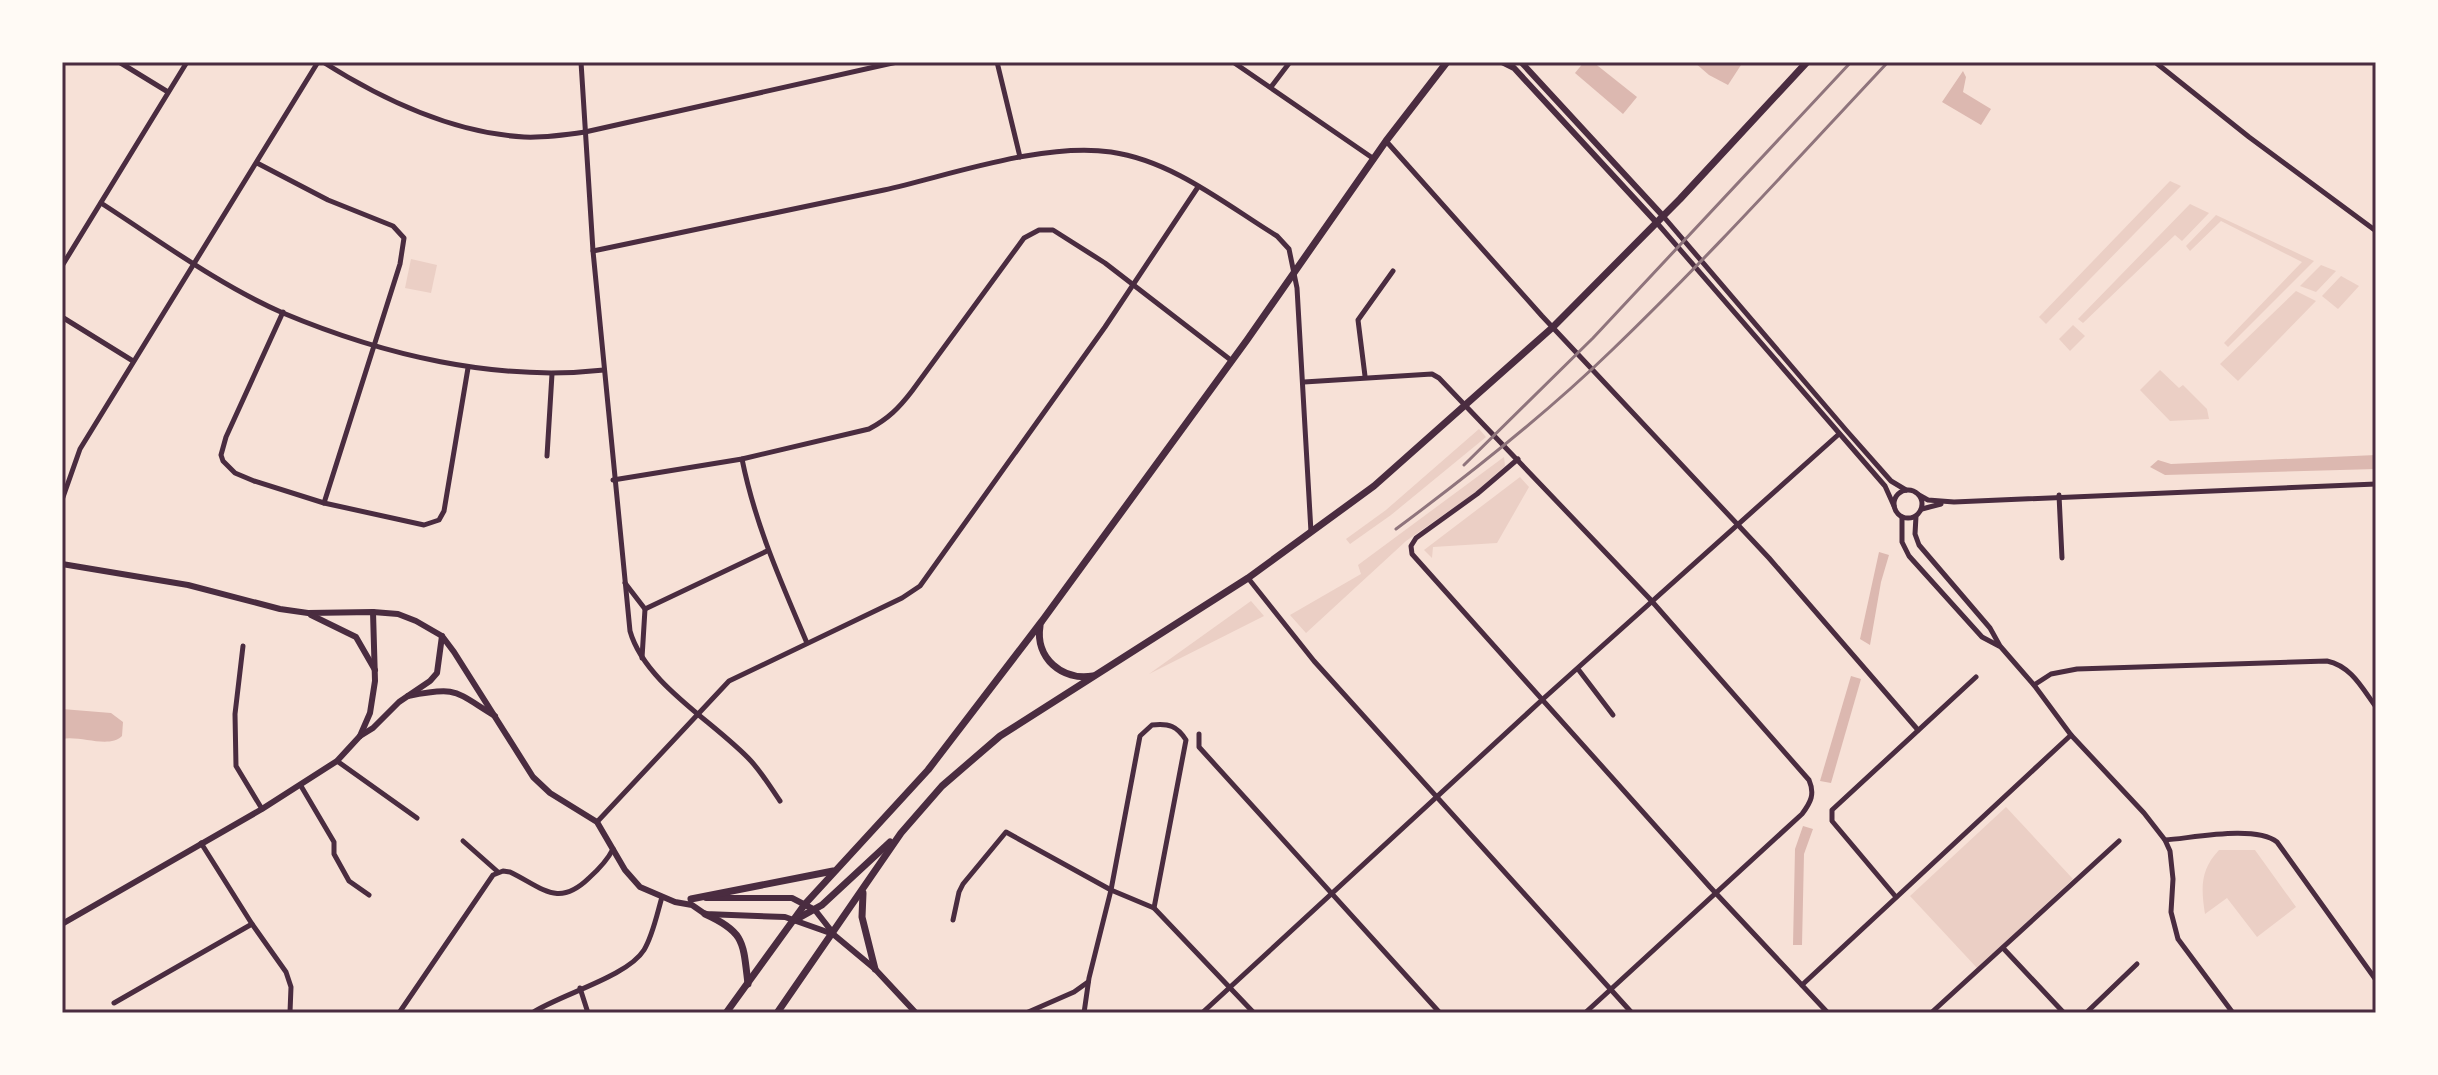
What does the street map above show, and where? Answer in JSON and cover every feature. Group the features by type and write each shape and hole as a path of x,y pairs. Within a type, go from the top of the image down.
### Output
{"main road":[{"path":"726,1013 805,904 928,770 1042,621 1232,361 1386,141 1447,62"},
{"path":"1502,62 1514,68 1657,223"},
{"path":"1521,62 1663,216"},
{"path":"777,1013 901,833 942,786 1000,736 1248,578 1374,486 1553,327 1657,223 1807,62"},
{"path":"62,564 188,585 267,607 308,613 373,612 406,617 442,636 537,782 550,793 600,819 635,882 662,897 692,905 737,933 744,949 748,984"},
{"path":"360,736 370,713 375,670 373,612"},
{"path":"308,613 356,637 375,670"},
{"path":"1042,621 1040,645 1053,666 1075,677 1099,674"},
{"path":"62,924 301,786 337,761 360,736 437,673 442,636"},
{"path":"408,696 447,689 498,718"},
{"path":"370,713 374,723 382,719"},
{"path":"795,920 815,910 901,833"},
{"path":"675,902 833,871"},
{"path":"864,887 862,917 875,969"},
{"path":"691,899 776,897 792,898 805,904 815,910 833,934 875,969 916,1013"},
{"path":"705,914 772,916 795,920 833,934"}],"street":[{"path":"119,62 168,92"},
{"path":"62,266 187,62"},
{"path":"62,500 80,449 320,62 370,90 455,125 523,137 585,132 897,62"},
{"path":"581,62 593,251 630,631 642,658 698,715 750,761 780,801"},
{"path":"997,62 1020,157"},
{"path":"1233,62 1374,159"},
{"path":"1271,87 1290,62"},
{"path":"2155,62 2249,137 2376,231"},
{"path":"1386,141 1553,327 1739,526 1918,730"},
{"path":"593,251 883,190 1020,157 1078,151 1109,152 1170,169 1277,236 1289,249 1295,269 1304,382 1311,533"},
{"path":"257,163 328,200 393,226 404,238 400,264 324,503"},
{"path":"600,819 729,681 902,598 920,586 1133,285 1198,187"},
{"path":"101,203 194,263 283,312 374,344 468,368 552,374 604,370"},
{"path":"1663,216 1897,487 1928,500 1954,502 2059,495 2376,484"},
{"path":"1657,223 1885,486 1902,517 1902,542 1909,556 1982,637 2000,646"},
{"path":"613,480 742,459 869,429 886,420 898,410 1005,260 1030,233 1046,228 1133,285 1232,361"},
{"path":"1365,376 1358,320 1393,271"},
{"path":"283,312 226,437 221,455 228,468 243,477 324,503 424,525 441,518 468,368"},
{"path":"62,317 133,361"},
{"path":"547,456 552,374"},
{"path":"1304,382 1432,374 1518,459 1653,603 1804,773 1812,787 1813,795 1802,814 1585,1013"},
{"path":"1202,1013 1543,699 1839,434"},
{"path":"742,459 750,501 767,551 807,643"},
{"path":"1518,459 1477,494 1416,538 1411,546 1412,554 1715,893 1828,1013"},
{"path":"1894,506 1898,494 1906,490"},
{"path":"1919,495 1922,509"},
{"path":"2059,495 2062,558"},
{"path":"1954,502 1922,509 1916,516 1915,534 1919,545 1990,628 2000,646 2071,735 2165,840 2170,851 2173,879 2171,912 2178,939 2233,1013"},
{"path":"1902,517 1916,516"},
{"path":"645,609 767,551"},
{"path":"1248,578 1314,661 1632,1013"},
{"path":"624,582 645,609 642,658"},
{"path":"243,646 235,714 236,766 262,809"},
{"path":"2034,685 2051,674 2077,669 2327,661 2337,663 2351,673 2376,707"},
{"path":"1578,669 1613,715"},
{"path":"1896,897 1857,853 1830,816 1832,810 1976,677"},
{"path":"1084,1013 1140,736 1152,725 1166,723 1177,728 1186,740 1154,908"},
{"path":"1199,734 1199,747 1440,1013"},
{"path":"1802,985 2071,735"},
{"path":"337,761 417,818"},
{"path":"301,786 334,842 334,854 349,881 369,895"},
{"path":"953,920 963,884 1004,832 1111,890 1154,908 1254,1013"},
{"path":"2165,840 2247,834 2269,836 2277,842 2376,980"},
{"path":"463,841 498,872 510,872 555,894 569,894 577,889 607,861 614,848"},
{"path":"1931,1013 2119,841"},
{"path":"201,843 289,979 292,996 288,1013"},
{"path":"399,1013 484,886 498,872"},
{"path":"532,1013 627,967 642,953 662,897"},
{"path":"114,1003 252,924"},
{"path":"2003,948 2064,1013"},
{"path":"2086,1013 2137,964"},
{"path":"1026,1013 1074,992 1088,982"},
{"path":"580,988 588,1013"}],"shaded area":[{"path":"1584,62 1593,62 1637,97 1623,114 1575,73"},
{"path":"1694,62 1735,62 1741,65 1728,85"},
{"path":"1963,71 1966,77 1963,92 1991,109 1981,125 1942,102"},
{"path":"2170,181 2181,186 2046,324 2039,317"},
{"path":"2190,204 2209,213 2182,241 2175,235 2083,323 2078,319"},
{"path":"2216,215 2314,261 2228,347 2224,343 2302,262 2221,221 2190,251 2186,246"},
{"path":"411,259 437,265 431,293 405,288"},
{"path":"2321,265 2336,271 2316,292 2300,286"},
{"path":"2341,276 2359,286 2338,309 2322,296"},
{"path":"2296,291 2316,301 2238,381 2220,364"},
{"path":"2073,325 2085,336 2070,351 2059,339"},
{"path":"2160,370 2179,388 2183,385 2207,409 2209,419 2170,421 2140,390"},
{"path":"1479,429 1486,437 1391,515 1350,544 1346,539 1386,510"},
{"path":"2376,455 2376,469 2165,475 2150,467 2158,460 2171,464"},
{"path":"1504,457 1505,466 1473,494 1406,541 1306,633 1290,615 1361,574 1358,565"},
{"path":"1520,477 1529,487 1497,543 1433,547 1432,558 1424,550"},
{"path":"1879,552 1889,555 1870,645 1860,639"},
{"path":"1251,601 1264,616 1149,674"},
{"path":"1851,676 1861,679 1831,783 1820,781"},
{"path":"62,709 111,713 123,722 122,736 102,742 62,739"},
{"path":"2006,807 2073,879 1977,968 1910,896"},
{"path":"1803,826 1813,829 1804,854 1802,945 1793,945 1795,849"},
{"path":"2219,850 2255,850 2296,907 2257,937 2227,898 2205,914 2203,880 2208,865"}],"railway":[{"path":"1464,465 1593,338 1851,62"},
{"path":"1396,529 1506,444 1611,351 1717,245 1888,62"}]}
